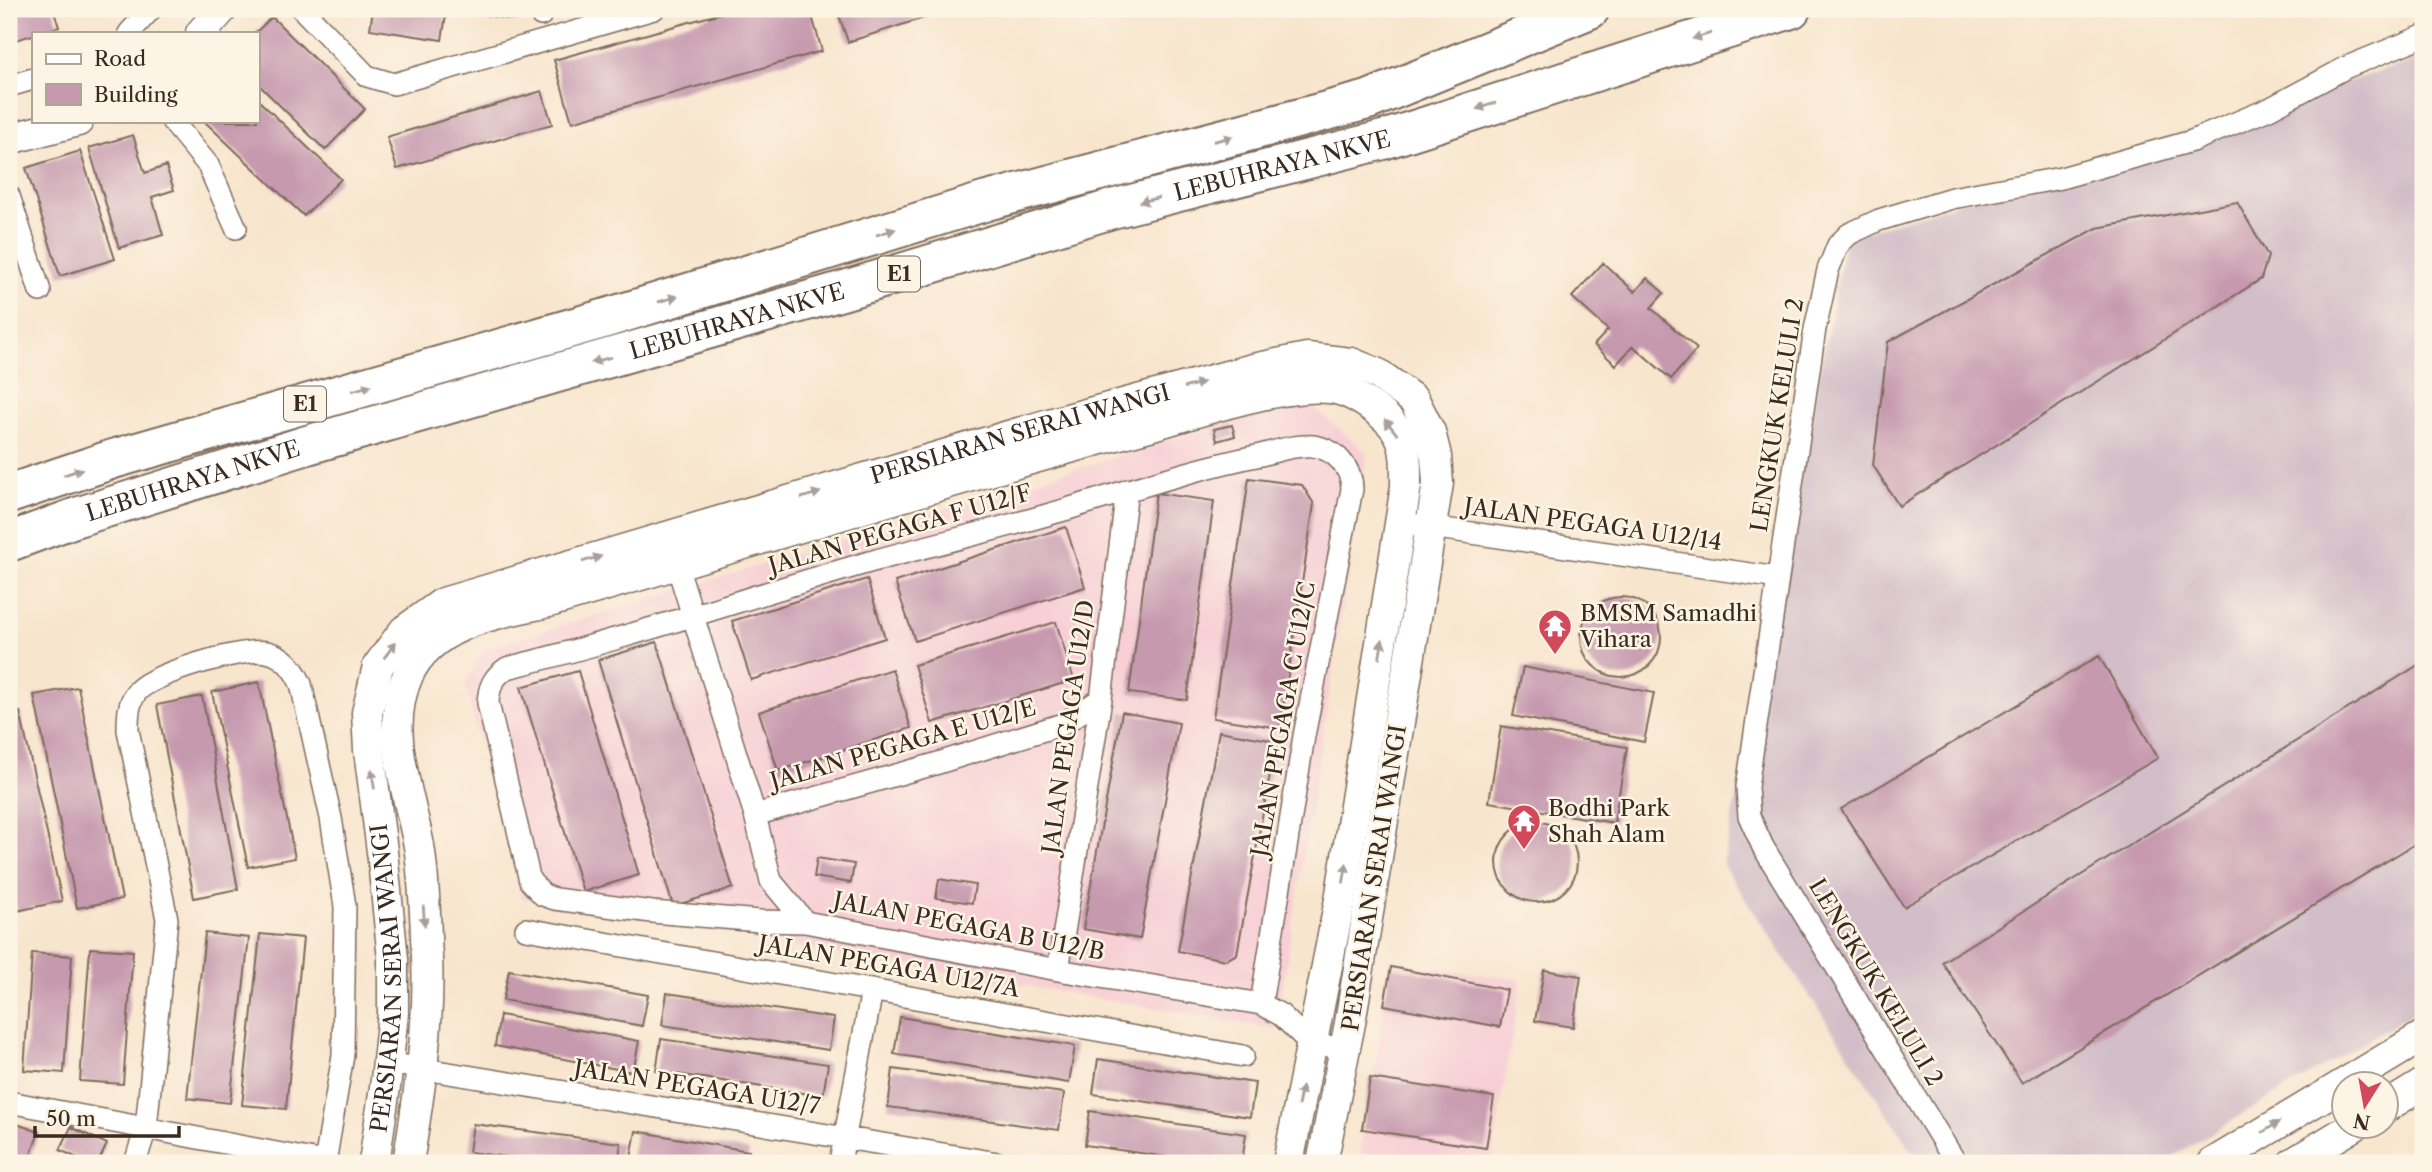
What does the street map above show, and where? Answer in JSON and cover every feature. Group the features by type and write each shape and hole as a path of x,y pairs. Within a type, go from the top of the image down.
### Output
{"highway":[{"name":"LEBUHRAYA NKVE","path":"9,494 113,459 603,319 987,201 1368,100 1590,9"},
{"name":"LEBUHRAYA NKVE","path":"9,542 77,517 307,445 819,298 1112,209 1383,140 1791,9"}],"street":[{"path":"130,32 151,9"},
{"path":"202,32 222,9"},
{"path":"302,9 368,76 394,84 654,9"},
{"name":"LENGKUK KELULI 2","path":"1955,1163 1763,847 1749,816 1747,786 1815,329 1828,270 1838,245 1843,237 1878,220 1952,198 2061,178 2192,141 2269,109 2347,67 2423,36"},
{"path":"9,86 32,79"},
{"path":"9,139 74,122"},
{"path":"173,122 208,165 236,228"},
{"path":"9,196 40,291"},
{"name":"PERSIARAN SERAI WANGI","path":"408,1163 423,1069 427,958 419,848 397,747 397,716 408,674 429,647 454,629 491,615 549,602 672,551 1049,424 1253,369 1307,358 1351,363 1378,374 1414,400 1430,432 1436,456 1438,484 1346,1049 1322,1163"},
{"name":"PERSIARAN SERAI WANGI","path":"374,1163 393,1013 393,959 367,713 378,666 404,631 443,603 672,551 1256,397 1305,387 1340,390 1365,402 1381,414 1398,434 1405,458 1406,486 1340,900 1288,1163"},
{"name":"JALAN PEGAGA F U12/F","path":"806,922 652,912 555,899 543,895 530,881 527,869 488,703 491,683 507,668 579,651 872,561 1056,512 1185,472 1292,448 1314,446 1330,452"},
{"name":"JALAN PEGAGA C U12/C","path":"1261,1004 1304,736 1352,489 1352,476 1344,464 1330,452"},
{"name":"JALAN PEGAGA U12/D","path":"1058,970 1101,699 1127,490"},
{"name":"JALAN PEGAGA U12/14","path":"1401,522 1779,578"},
{"name":"JALAN PEGAGA B U12/B","path":"672,551 755,815 771,881 806,922 1058,970 1261,1004 1281,1015 1310,1042"},
{"path":"9,1102 146,1128 326,1163 343,1055 345,906 331,818 302,684 295,670 284,659 255,651 204,662 146,683 136,693 128,718 128,730 167,919 146,1128 135,1163"},
{"name":"JALAN PEGAGA E U12/E","path":"755,815 1063,724 1101,699"},
{"name":"JALAN PEGAGA U12/7A","path":"526,929 1243,1056"},
{"path":"840,1163 872,990"},
{"path":"2213,1163 2423,1036"},
{"path":"1310,1042 1346,1049"},
{"name":"JALAN PEGAGA U12/7","path":"388,1063 998,1163"},
{"path":"2400,1098 2423,1084"},
{"path":"2293,1163 2331,1140"}],"shaded area":[{"path":"2423,58 2423,1007 2161,1163 1920,1163 1723,865 1846,238"},
{"path":"1304,399 1367,453 1276,1029 521,898 465,686 483,650"},
{"path":"1392,965 1518,979 1521,982 1491,1163 1424,1163 1360,1153"},
{"path":"2423,1141 2423,1163 2390,1163"}],"building":[{"path":"9,9 53,9 59,27 32,32 32,35 9,42"},
{"path":"373,9 447,9 442,40 370,29"},
{"path":"516,9 514,20 463,11"},
{"path":"736,9 810,9 822,51 572,122 554,60"},
{"path":"837,9 952,9 848,42"},
{"path":"272,17 365,109 325,150 259,85 259,32 256,32"},
{"path":"542,91 552,124 397,169 387,137"},
{"path":"259,101 341,179 304,216 205,122 259,122"},
{"path":"133,135 145,173 166,166 174,190 152,197 163,235 119,248 89,148"},
{"path":"80,151 115,259 60,276 26,168"},
{"path":"2237,202 2268,256 2261,279 1899,506 1873,465 1888,342 2097,228"},
{"path":"1603,263 1635,292 1647,278 1664,293 1651,308 1697,349 1671,379 1633,346 1616,365 1594,345 1608,330 1572,297"},
{"path":"1232,425 1235,436 1217,441 1214,429"},
{"path":"1249,478 1302,485 1314,504 1280,728 1213,718"},
{"path":"1156,493 1214,501 1187,700 1129,693"},
{"path":"1066,527 1085,587 915,641 895,582"},
{"path":"867,579 885,638 751,680 732,621"},
{"path":"1621,597 1636,600 1649,609 1658,622 1661,637 1658,652 1649,665 1636,674 1621,677 1606,674 1593,665 1584,652 1581,637 1584,622 1593,609 1606,600"},
{"path":"1056,622 1074,680 932,723 914,665"},
{"path":"657,642 733,888 673,906 598,660"},
{"path":"2099,656 2158,758 1904,907 1841,809"},
{"path":"2423,662 2423,839 2022,1083 1942,962"},
{"path":"1523,667 1654,693 1644,742 1513,716"},
{"path":"892,669 911,728 778,771 759,712"},
{"path":"578,671 639,875 583,892 521,687"},
{"path":"259,682 295,858 248,867 212,692"},
{"path":"78,687 122,899 77,908 34,695"},
{"path":"202,696 238,889 194,898 157,705"},
{"path":"20,712 62,901 17,911 9,874 9,714"},
{"path":"1122,712 1179,723 1140,939 1083,929"},
{"path":"1501,726 1627,747 1614,823 1489,802"},
{"path":"1219,731 1276,741 1237,954 1226,960 1178,951"},
{"path":"1537,822 1552,825 1565,834 1574,847 1577,862 1574,877 1565,890 1552,899 1537,902 1522,899 1509,890 1500,877 1497,862 1500,847 1509,834 1522,825"},
{"path":"817,858 854,864 851,883 814,877"},
{"path":"939,879 975,885 972,903 936,898"},
{"path":"205,933 249,938 230,1103 187,1098"},
{"path":"260,934 303,938 286,1109 242,1105"},
{"path":"90,948 133,951 123,1084 80,1081"},
{"path":"32,953 72,956 64,1073 24,1070"},
{"path":"1391,967 1507,990 1500,1027 1384,1005"},
{"path":"509,970 648,995 642,1026 503,1000"},
{"path":"1544,970 1581,976 1573,1027 1535,1021"},
{"path":"667,993 834,1018 829,1050 662,1025"},
{"path":"500,1015 639,1041 633,1072 495,1046"},
{"path":"900,1017 1075,1046 1069,1083 894,1054"},
{"path":"661,1039 828,1064 823,1096 656,1071"},
{"path":"1098,1059 1255,1083 1250,1117 1093,1094"},
{"path":"893,1069 1064,1093 1059,1130 888,1107"},
{"path":"1370,1078 1494,1097 1486,1148 1362,1129"},
{"path":"1090,1111 1246,1134 1242,1163 1207,1163 1085,1145"},
{"path":"9,1121 39,1132 28,1163 9,1163"},
{"path":"473,1124 621,1143 618,1163 551,1163 469,1152"},
{"path":"71,1127 107,1144 98,1163 88,1163 60,1150"},
{"path":"636,1131 749,1151 747,1163 630,1163"}],"place":[{"name":"BMSM Samadhi Vihara","path":"1555,656"},
{"name":"Bodhi Park Shah Alam","path":"1524,851"}]}
